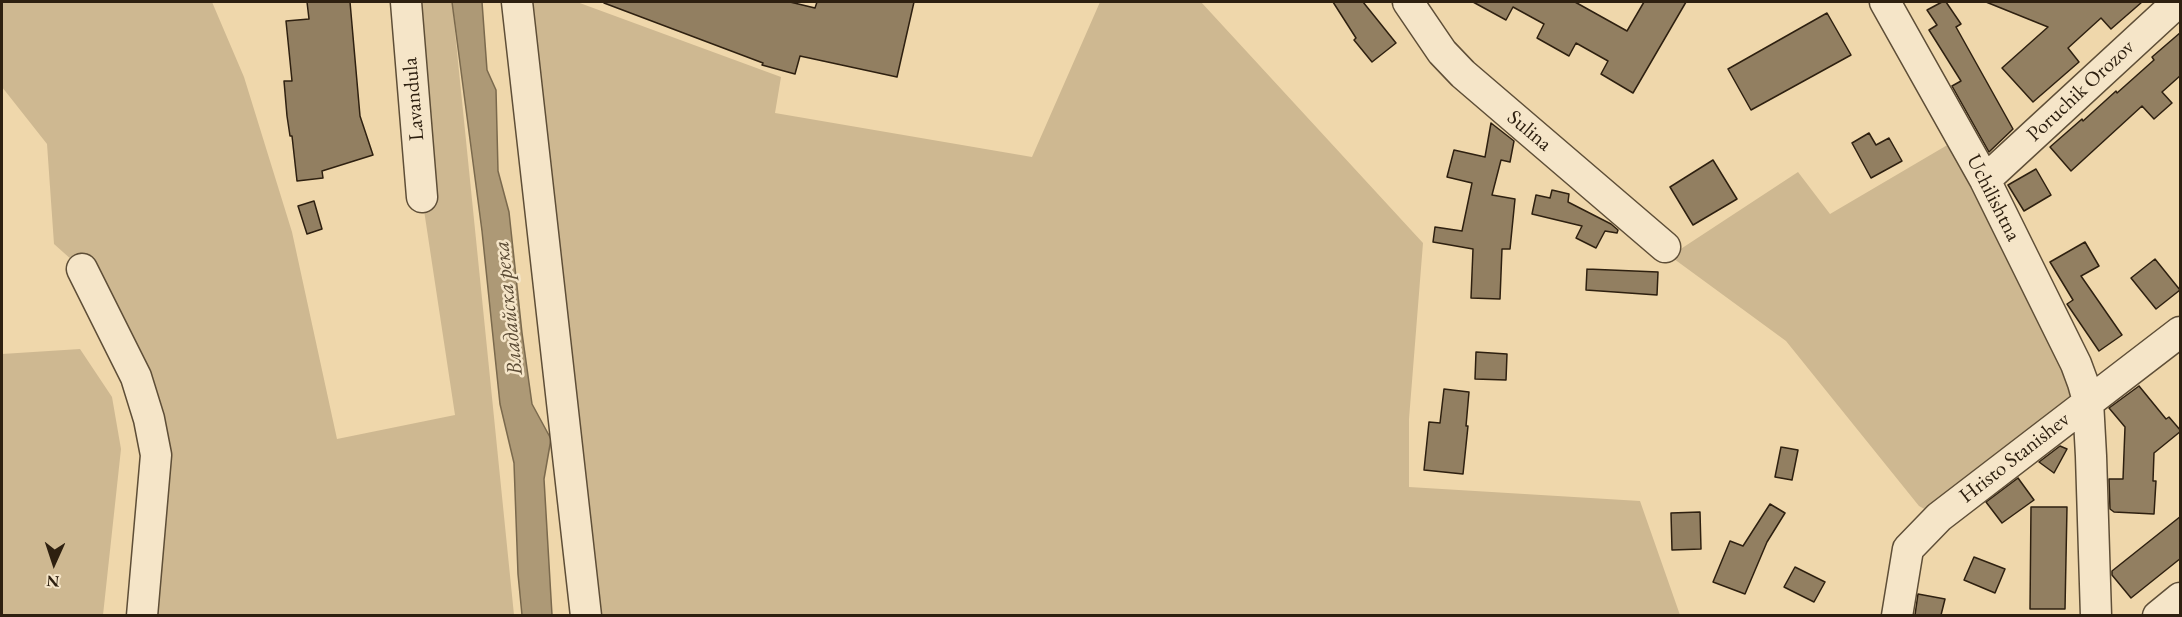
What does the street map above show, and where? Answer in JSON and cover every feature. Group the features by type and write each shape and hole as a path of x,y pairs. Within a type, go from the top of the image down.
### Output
{"street":[{"name":"Lavandula","path":"406,2 422,197"},
{"path":"517,2 586,615"},
{"name":"Sulina","path":"1408,2 1442,52 1463,74 1665,247"},
{"name":"Uchilishtna","path":"1885,2 1984,180 2076,364 2088,401 2096,615"},
{"name":"Poruchik Orozov","path":"1984,180 2178,2"},
{"path":"82,269 136,377 149,419 156,455 142,615"},
{"name":"Hristo Stanishev","path":"1897,615 1908,549 1939,518 2088,401 2181,332"},
{"path":"2158,615 2181,598"}],"shaded area":[{"path":"2,2 212,2 244,77 292,232 337,439 455,415 422,197 406,2 452,2 514,615 142,615 156,455 82,269 54,244 47,144 2,87"},
{"path":"517,2 577,2 781,77 775,113 1032,157 1100,2 1201,2 1423,243 1409,419 1409,487 1640,501 1680,615 586,615"},
{"path":"1961,137 2088,401 1939,517 1919,506 1786,341 1670,256 1798,172 1830,214"},
{"path":"80,349 112,397 121,449 103,615 2,615 2,354"}],"water":[{"name":"Владайска река","path":"452,2 482,2 487,70 496,90 498,171 509,212 532,404 551,439 544,479 552,615 522,615 518,574 514,463 500,404 482,231"}],"building":[{"path":"307,2 350,2 360,116 373,155 322,171 323,178 297,181 284,81 292,81 286,21 309,19"},
{"path":"604,2 790,2 815,8 817,2 914,2 897,77 800,56 795,74 762,65 763,63"},
{"path":"1333,2 1363,2 1396,43 1372,62 1354,40 1356,38"},
{"path":"1473,2 1575,2 1627,31 1644,2 1686,2 1633,93 1601,74 1608,61 1576,43 1569,56 1537,38 1544,24 1513,7 1506,20"},
{"path":"1946,2 1961,24 1956,27 2013,129 1989,152 1952,86 1961,81 1929,30 1937,25 1927,10"},
{"path":"1986,2 2142,2 2111,29 2101,18 2068,48 2079,62 2033,102 2002,68 2048,27"},
{"path":"1827,13 1851,55 1751,110 1728,69"},
{"path":"2181,32 2181,75 2162,92 2172,103 2154,119 2142,106 2071,171 2050,147 2116,91 2117,93 2154,60 2152,57"},
{"path":"1491,123 1514,141 1510,162 1501,160 1492,195 1515,199 1510,249 1502,249 1500,299 1471,298 1473,249 1433,242 1435,227 1462,231 1472,183 1447,177 1454,150 1485,157"},
{"path":"1869,133 1876,145 1889,138 1902,161 1871,178 1852,143"},
{"path":"1713,160 1737,199 1693,225 1670,187"},
{"path":"2036,169 2051,195 2024,211 2008,185"},
{"path":"1552,190 1569,194 1568,202 1611,224 1618,230 1617,233 1605,231 1596,248 1576,238 1582,226 1532,214 1536,195 1550,198"},
{"path":"314,201 322,229 307,234 298,206"},
{"path":"2085,242 2099,266 2081,276 2122,335 2099,351 2067,304 2073,300 2050,262"},
{"path":"2155,259 2180,290 2156,309 2131,278"},
{"path":"1587,269 1658,272 1657,295 1586,290"},
{"path":"1476,352 1507,354 1506,380 1475,379"},
{"path":"2139,386 2166,419 2169,417 2181,431 2154,453 2153,481 2156,481 2154,514 2114,512 2110,509 2109,479 2123,479 2125,427 2109,408"},
{"path":"1444,389 1469,392 1463,474 1424,470 1429,422 1440,423"},
{"path":"2060,446 2067,449 2054,473 2039,462"},
{"path":"1781,447 1798,450 1792,480 1775,477"},
{"path":"2018,478 2034,500 2002,523 1986,502"},
{"path":"1770,504 1785,513 1767,542 1745,594 1713,582 1730,541 1743,546"},
{"path":"2031,507 2067,507 2065,609 2030,609"},
{"path":"1700,512 1701,549 1672,550 1671,513"},
{"path":"2181,516 2181,558 2131,598 2112,575 2112,571"},
{"path":"1974,557 2005,569 1995,593 1964,580"},
{"path":"1795,567 1825,582 1814,602 1784,587"},
{"path":"1918,594 1945,599 1941,615 1915,615"}]}
